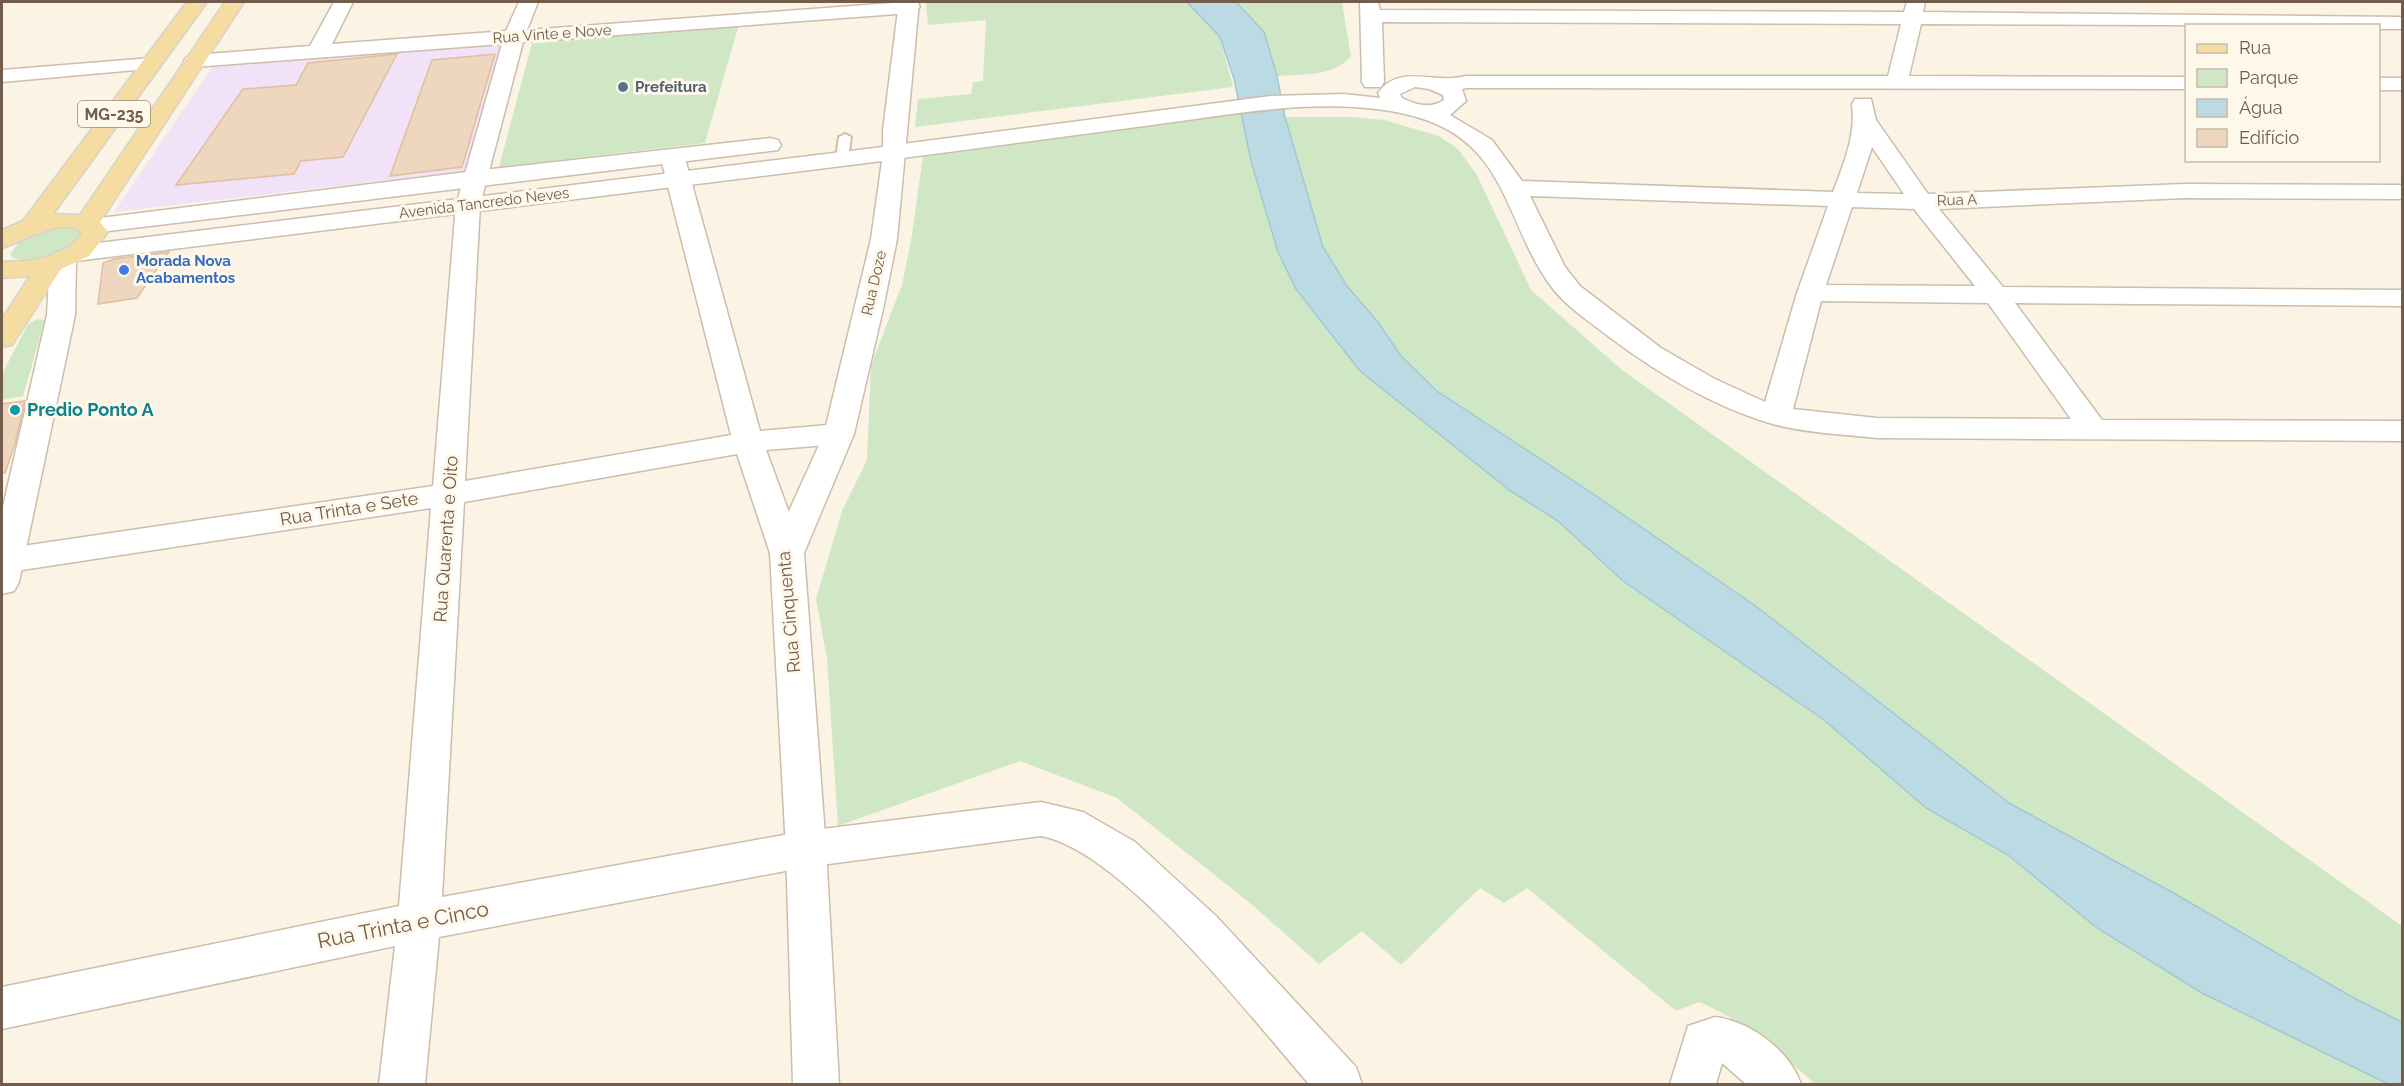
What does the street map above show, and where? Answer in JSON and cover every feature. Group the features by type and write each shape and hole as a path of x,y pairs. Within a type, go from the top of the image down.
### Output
{"main road":[{"name":"MG-235","path":"31,226 197,2"},
{"name":"MG-235","path":"89,224 234,2"},
{"path":"3,237 31,226 74,220 89,224 95,232 92,238 63,259 7,331"},
{"path":"2,270 23,270 63,259"}],"street":[{"path":"318,51 344,2"},
{"name":"Rua Quarenta e Oito","path":"402,1084 418,921 471,191 514,36 528,2"},
{"path":"716,21 726,2"},
{"path":"2156,2 2183,23"},
{"name":"Rua Vinte e Nove","path":"194,61 909,4"},
{"name":"Rua Doze","path":"787,553 839,434 884,239 901,136 909,4"},
{"path":"1373,82 1370,9 1913,10 2183,23 2403,23"},
{"path":"1897,82 1913,10"},
{"path":"2,76 151,64"},
{"path":"1399,96 1415,81 1448,98 1491,137 1507,157 1518,194"},
{"path":"1077,107 1233,87 1373,82 1425,112 1459,127 1484,145 1518,194 1563,285 1607,323 1672,367 1741,403 1776,415 1823,424 1877,428 2092,427 2403,431"},
{"path":"1425,112 1448,98 1467,82 2185,83"},
{"path":"2380,84 2403,84"},
{"name":"Avenida Tancredo Neves","path":"89,224 292,201 471,191 844,147 901,136 1271,103 1343,101 1399,96"},
{"path":"1448,98 1803,104"},
{"path":"1935,104 2185,102"},
{"path":"2380,104 2403,104"},
{"path":"1776,415 1810,293 1861,146 1863,108 1921,202 1995,294 2092,427"},
{"name":"Rua Cinquenta","path":"674,167 748,442 787,553 806,849 816,1084"},
{"name":"Avenida Tancredo Neves","path":"63,259 124,248 274,229 471,191"},
{"name":"Rua A","path":"1518,194 1921,202 2185,191 2403,192"},
{"path":"274,229 292,201"},
{"path":"124,248 143,219"},
{"path":"3,568 61,315 63,259"},
{"path":"1810,293 2403,298"},
{"path":"7,331 42,315 61,315"},
{"name":"Rua Trinta e Sete","path":"3,568 748,442 839,434"},
{"name":"Rua Trinta e Cinco","path":"2,1008 418,921 806,849 1027,819 1069,824 1121,855 1201,930 1339,1084"},
{"path":"1693,1084 1704,1042 1713,1038 1723,1039 1738,1046 1778,1084"}],"shaded area":[{"path":"503,41 465,171 114,212 212,67"}],"green space":[{"path":"926,2 1187,2 1220,37 1233,87 915,127 918,99 971,94 973,82 983,81 986,20 928,25"},
{"path":"1236,2 1342,2 1351,56 1336,68 1327,71 1277,76 1264,32"},
{"path":"739,24 705,143 499,167 533,39"},
{"path":"1240,111 1251,161 1278,252 1296,289 1360,371 1509,490 1558,521 1623,581 1824,720 1926,808 2008,855 2097,928 2202,993 2388,1084 1815,1084 1761,1038 1716,1010 1699,1002 1676,1011 1527,888 1504,903 1480,888 1401,965 1362,931 1319,964 1250,903 1117,798 1020,761 838,826 827,659 816,599 842,511 867,460 871,365 902,285 912,235 924,148"},
{"path":"1285,117 1352,117 1384,120 1439,136 1458,149 1477,175 1531,290 1621,369 2402,926 2402,1022 2352,997 2177,895 2009,803 1757,607 1436,389 1400,357 1378,322 1347,286 1323,247"},
{"path":"60,227 72,227 84,234 60,252 42,259 23,260 13,258 10,254 20,241"},
{"path":"38,319 45,320 23,396 2,400 2,374 28,324"}],"water":[{"path":"1187,2 1236,2 1264,32 1277,76 1285,117 1323,247 1347,286 1378,322 1401,356 1437,391 1586,489 1757,607 2009,803 2177,895 2352,997 2402,1022 2402,1084 2388,1084 2202,993 2097,928 2008,855 1926,808 1824,720 1623,581 1558,521 1509,490 1360,371 1296,289 1278,252 1251,161 1234,79 1220,37"}],"building":[{"path":"397,54 343,157 301,161 294,174 176,185 243,89 296,85 308,63"},
{"path":"495,54 462,167 390,176 432,60"},
{"path":"169,252 137,298 98,304 103,263 114,259"},
{"path":"25,401 15,444 5,473 2,473 2,404"}],"place":[{"name":"Prefeitura","path":"623,87"},
{"name":"Morada Nova Acabamentos","path":"124,270"},
{"name":"Predio Ponto A","path":"15,410"}]}
